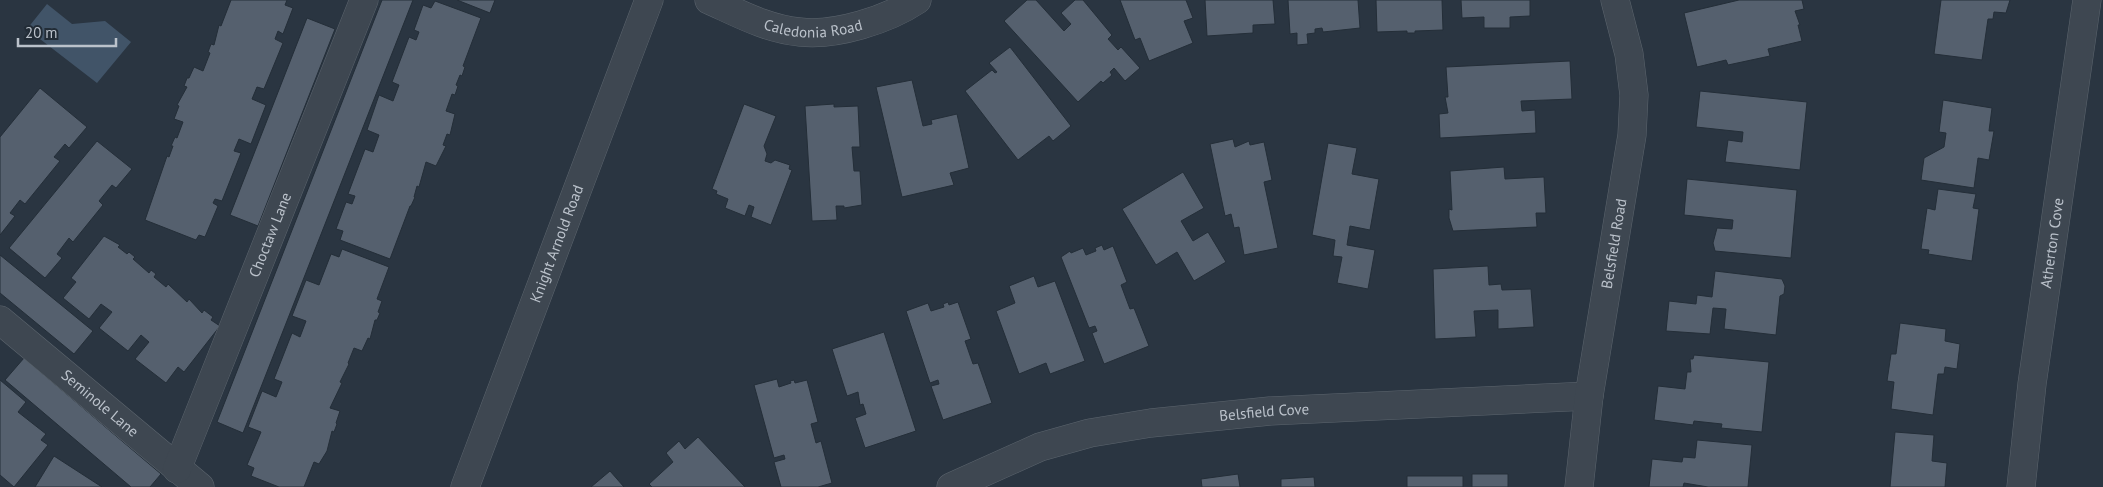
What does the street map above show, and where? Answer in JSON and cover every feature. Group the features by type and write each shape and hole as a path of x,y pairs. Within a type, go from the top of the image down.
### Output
{"street":[{"name":"Choctaw Lane","path":"177,469 364,0"},
{"name":"Knight Arnold Road","path":"465,487 650,0"},
{"name":"Caledonia Road","path":"709,0 760,23 800,32 841,29 878,20 917,0"},
{"name":"Belsfield Road","path":"1579,487 1589,396 1632,135 1634,111 1629,54 1615,0"},
{"name":"Atherton Cove","path":"2021,487 2032,384 2087,0"},
{"name":"Seminole Lane","path":"0,320 200,487"},
{"name":"Belsfield Cove","path":"951,487 1040,447 1090,433 1151,423 1270,411 1589,396"}],"water":[{"path":"47,4 72,24 105,21 131,42 97,83 27,29"}],"building":[{"path":"231,0 287,0 285,5 293,8 283,34 278,31 275,39 283,43 264,89 257,87 252,99 266,105 251,144 239,139 234,151 241,153 222,201 215,199 213,203 218,206 205,237 199,235 196,240 145,220 167,156 169,157 173,146 171,146 175,137 177,138 183,122 174,119 179,106 177,105 187,87 184,86 187,78 189,78 194,67 203,71 210,53 208,52 211,44 214,45 219,25 221,26"},
{"path":"382,0 413,0 243,433 217,422"},
{"path":"457,0 495,0 490,13"},
{"path":"1027,0 1036,0 1064,31 1071,24 1061,13 1075,0 1083,0 1112,35 1108,39 1118,50 1121,47 1140,68 1125,81 1114,68 1110,72 1112,75 1103,83 1101,81 1078,102 1004,21"},
{"path":"1120,0 1186,0 1193,18 1184,21 1193,43 1149,61 1140,38 1135,40"},
{"path":"1205,0 1273,0 1275,24 1253,25 1253,33 1207,36"},
{"path":"1288,0 1358,0 1360,28 1323,32 1322,28 1315,29 1315,33 1307,34 1308,44 1297,45 1297,33 1290,34"},
{"path":"1376,0 1442,0 1443,30 1415,31 1415,33 1407,33 1407,31 1377,32"},
{"path":"1461,0 1530,0 1530,16 1510,17 1510,28 1484,28 1484,17 1462,18"},
{"path":"1739,0 1802,0 1804,9 1795,11 1800,25 1798,25 1802,41 1768,49 1770,56 1728,65 1726,60 1697,67 1684,13"},
{"path":"1941,0 2010,0 2006,13 1994,12 1993,19 1988,19 1982,60 1934,54"},
{"path":"435,1 481,18 463,66 465,67 462,76 460,75 456,85 458,86 455,95 452,94 446,111 455,114 450,135 447,134 443,145 446,146 436,166 426,162 419,187 417,186 415,197 390,259 340,240 343,231 336,229 346,202 352,204 355,196 348,194 365,149 373,152 379,135 367,130 379,95 393,101 399,85 392,82 409,37 416,40 419,32 414,30 423,5 431,8"},
{"path":"307,18 335,29 258,226 230,215"},
{"path":"1010,47 1071,126 1053,141 1049,136 1018,160 965,91 992,70 995,73 997,72 989,63"},
{"path":"1570,61 1572,99 1521,101 1522,111 1535,110 1536,133 1440,138 1439,114 1448,113 1445,97 1448,97 1446,67"},
{"path":"912,80 923,126 932,124 931,120 957,114 969,168 950,173 954,185 902,197 876,87"},
{"path":"40,88 87,127 69,148 65,144 54,157 60,161 25,204 20,200 10,213 15,216 0,235 0,137"},
{"path":"1700,91 1807,102 1800,170 1725,162 1728,140 1742,142 1743,132 1696,127"},
{"path":"1943,100 1992,108 1989,131 1994,131 1989,160 1978,158 1974,188 1921,180 1924,158 1944,147 1946,133 1939,132"},
{"path":"744,104 776,116 764,146 767,154 765,161 771,163 775,160 790,165 789,169 792,170 771,225 751,217 754,207 749,205 745,216 725,208 728,199 716,194 717,191 712,189"},
{"path":"834,104 834,107 858,106 860,147 852,147 854,171 860,171 862,205 844,208 844,206 836,206 837,220 812,221 805,106"},
{"path":"1233,139 1235,147 1249,141 1250,145 1264,142 1272,180 1264,182 1278,248 1244,255 1239,227 1234,228 1231,214 1225,216 1210,144"},
{"path":"97,141 132,169 116,188 112,185 99,201 103,205 73,242 69,238 57,254 62,258 45,278 9,248"},
{"path":"1328,143 1357,148 1352,174 1379,179 1370,230 1350,226 1347,245 1375,250 1368,289 1337,283 1342,257 1333,256 1335,240 1312,235"},
{"path":"1504,167 1505,179 1544,177 1546,213 1536,213 1537,227 1453,231 1449,218 1449,209 1452,210 1450,171"},
{"path":"1183,172 1204,208 1181,221 1193,241 1208,232 1226,262 1194,281 1177,252 1156,265 1122,209"},
{"path":"1687,179 1797,190 1791,258 1715,251 1713,243 1717,228 1732,229 1733,220 1684,215"},
{"path":"1938,189 1976,194 1973,208 1979,209 1972,261 1928,254 1929,250 1921,249 1927,208 1935,210"},
{"path":"104,236 120,245 118,247 127,254 129,252 135,257 133,259 149,273 151,270 156,274 154,277 166,287 168,284 187,302 189,299 202,313 204,310 213,317 211,320 220,326 184,372 178,367 166,383 135,359 149,342 141,335 128,351 99,328 112,312 101,304 89,319 63,298 76,282 71,278"},
{"path":"1102,245 1104,250 1113,246 1127,282 1121,285 1130,309 1134,308 1149,346 1104,364 1092,333 1097,331 1095,326 1089,328 1061,257 1070,251 1071,253 1083,248 1086,255 1096,251 1095,248"},
{"path":"342,249 389,267 377,299 382,301 378,312 380,313 377,320 375,320 370,339 368,338 362,351 354,348 340,382 342,383 330,408 340,411 327,451 319,464 314,462 304,487 279,487 251,476 254,468 247,465 261,432 248,427 262,391 276,397 282,382 274,379 292,333 300,337 306,321 292,316 306,280 319,285 331,254 339,257"},
{"path":"0,255 93,331 74,354 0,293"},
{"path":"1488,266 1489,285 1501,284 1502,290 1531,289 1534,327 1498,329 1498,310 1474,311 1476,337 1435,339 1433,269"},
{"path":"1715,271 1782,279 1785,286 1784,294 1780,296 1776,335 1724,329 1726,309 1713,308 1710,334 1666,331 1669,301 1696,304 1697,295 1712,297"},
{"path":"1034,276 1038,287 1055,281 1085,361 1050,374 1046,363 1019,374 996,311 1015,303 1009,286"},
{"path":"948,302 949,305 958,302 971,339 965,341 973,364 978,363 992,403 943,420 931,386 939,384 938,380 930,383 906,311 928,303 931,311 944,307 943,304"},
{"path":"1900,323 1946,329 1945,341 1960,344 1957,369 1945,367 1944,374 1938,374 1933,415 1891,409 1894,382 1887,381 1891,354 1896,354"},
{"path":"884,332 916,431 865,448 855,418 866,414 863,404 860,405 858,392 847,396 832,349"},
{"path":"1694,355 1769,362 1762,432 1721,428 1722,424 1694,421 1693,425 1654,420 1658,386 1685,389 1687,372 1691,372 1690,359 1693,359"},
{"path":"24,358 161,474 150,487 131,487 5,380"},
{"path":"777,379 779,387 794,380 795,383 807,380 818,422 811,424 816,443 821,441 832,483 818,487 781,487 774,462 785,459 784,455 774,458 754,385"},
{"path":"0,380 26,402 18,412 46,434 41,440 48,445 14,487 0,475"},
{"path":"1895,432 1934,435 1932,461 1947,463 1945,487 1890,487"},
{"path":"698,437 745,487 652,487 649,484 673,462 666,453 679,441 685,449"},
{"path":"1697,440 1752,445 1748,487 1708,487 1684,483 1683,487 1649,487 1652,459 1682,462 1683,457 1695,458"},
{"path":"54,456 102,487 35,487"},
{"path":"610,471 624,487 591,487"},
{"path":"1238,474 1240,487 1202,487 1201,479"},
{"path":"1472,474 1508,474 1508,487 1472,487"},
{"path":"1407,476 1463,476 1463,487 1407,487"},
{"path":"1314,477 1315,487 1281,487 1281,479"}]}
